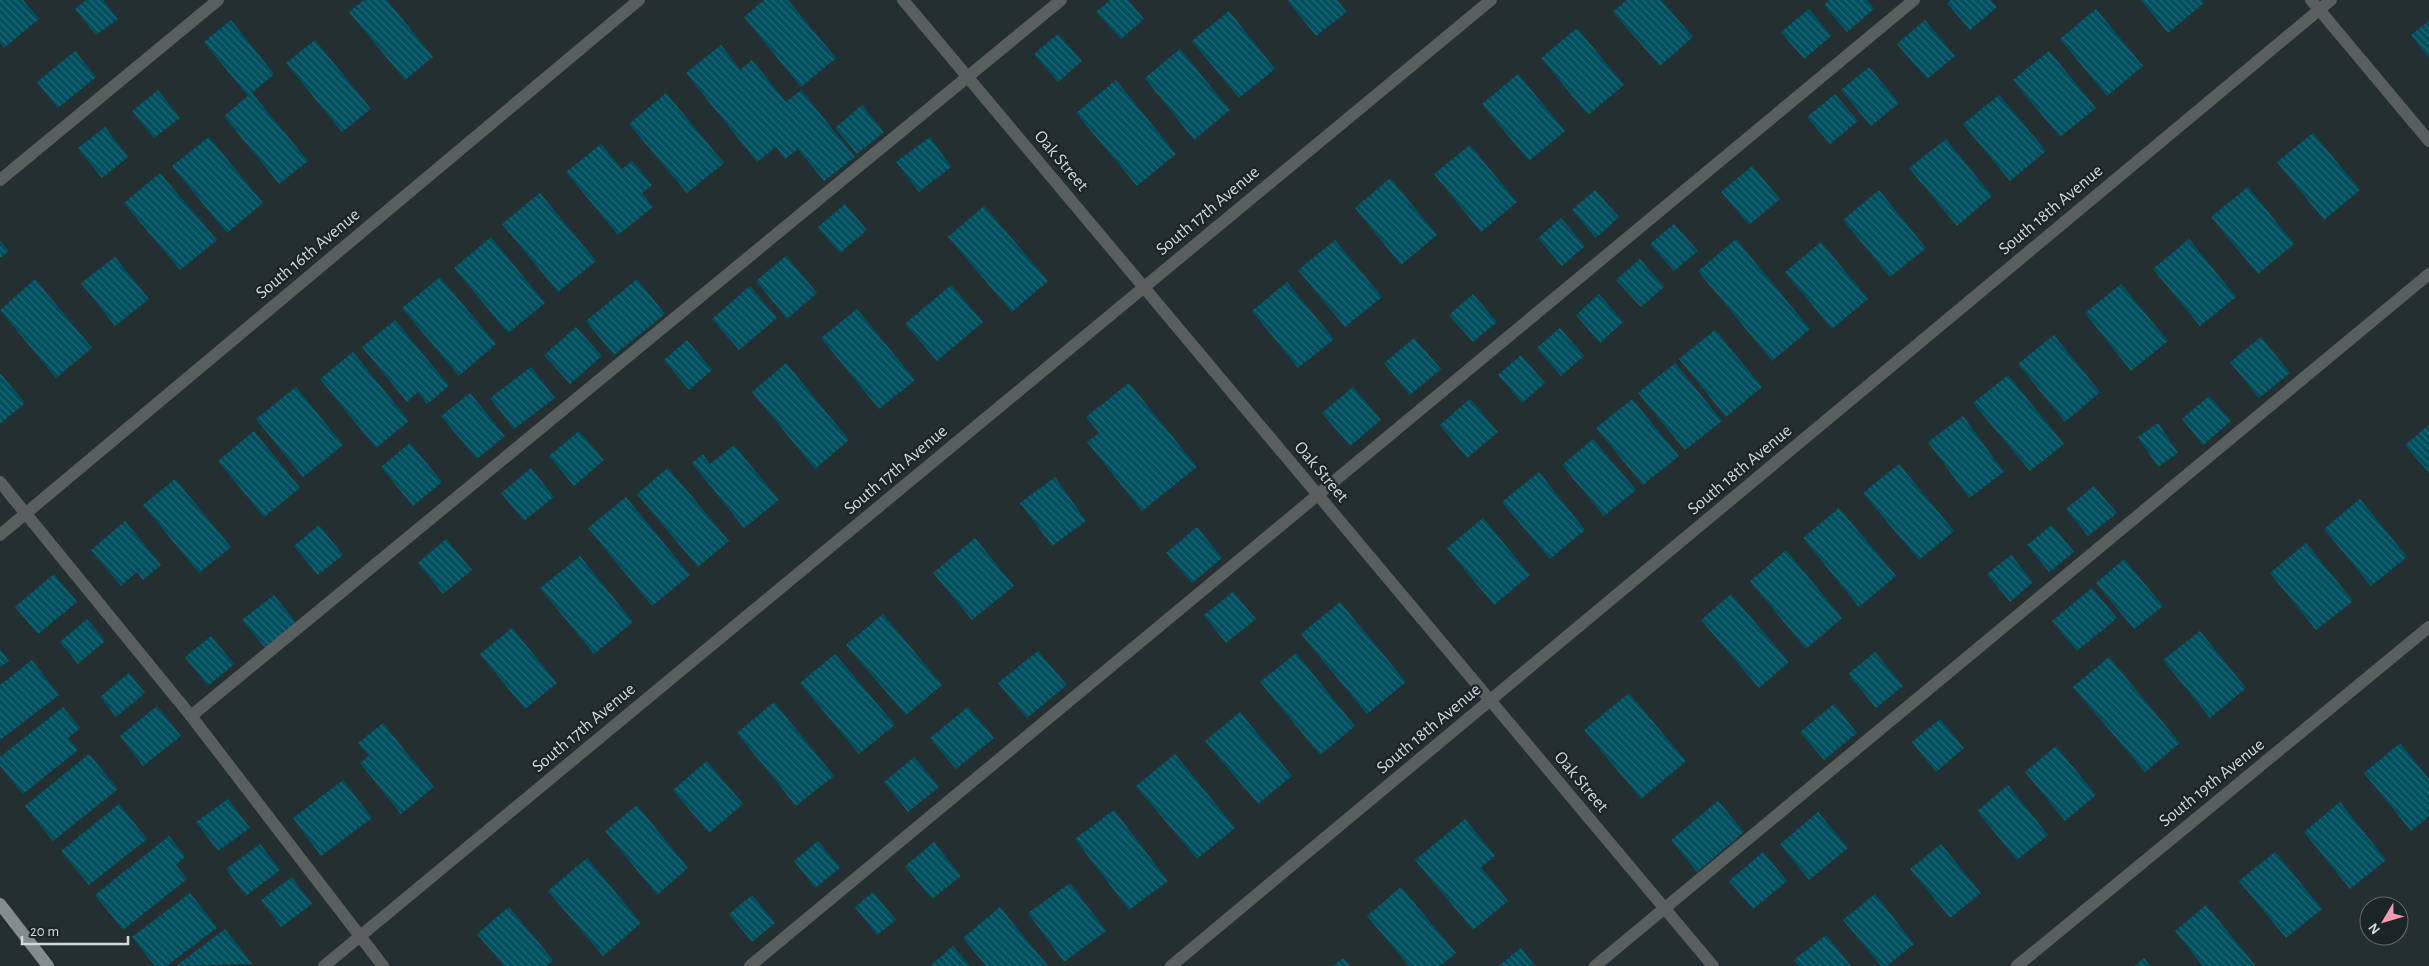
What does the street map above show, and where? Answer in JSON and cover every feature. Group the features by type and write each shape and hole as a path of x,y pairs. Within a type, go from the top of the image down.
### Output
{"main road":[{"path":"0,904 48,966"}],"street":[{"path":"0,180 218,0"},
{"name":"South 16th Avenue","path":"0,535 639,0"},
{"name":"Oak Street","path":"903,0 1713,966"},
{"path":"191,716 1061,0"},
{"name":"South 17th Avenue","path":"324,966 1491,0"},
{"path":"750,966 1914,0"},
{"name":"South 18th Avenue","path":"1172,966 1490,701 2315,5 2331,0"},
{"path":"2315,5 2429,141"},
{"path":"1595,966 2429,274"},
{"path":"0,482 191,716 382,966"},
{"name":"South 19th Avenue","path":"2017,966 2429,626"}],"building":[{"path":"0,0 23,0 39,19 4,48 0,43"},
{"path":"86,0 103,0 118,19 96,35 75,9"},
{"path":"364,0 387,0 433,57 405,80 349,12"},
{"path":"764,0 788,0 836,58 801,87 744,17"},
{"path":"1110,0 1128,0 1144,19 1121,39 1096,12"},
{"path":"1287,0 1337,0 1347,12 1316,36"},
{"path":"1627,0 1661,0 1693,37 1660,66 1613,12"},
{"path":"1829,0 1867,0 1874,9 1847,32 1824,5"},
{"path":"1951,0 1991,0 1997,7 1970,30 1947,3"},
{"path":"2141,0 2201,0 2204,3 2168,33"},
{"path":"1809,9 1831,36 1804,59 1781,32"},
{"path":"2096,9 2143,66 2107,96 2060,39"},
{"path":"1229,11 1275,69 1239,98 1192,41"},
{"path":"231,20 274,74 252,93 308,161 279,184 224,116 248,96 204,42"},
{"path":"1925,20 1955,56 1927,79 1897,44"},
{"path":"2429,21 2429,58 2411,35"},
{"path":"1577,28 1624,85 1588,115 1541,58"},
{"path":"1058,34 1082,61 1058,82 1034,54"},
{"path":"315,40 371,109 342,132 286,63"},
{"path":"721,45 740,70 752,60 786,102 801,90 855,157 824,181 798,149 785,159 776,147 757,162 686,73"},
{"path":"1180,49 1230,110 1194,140 1145,78"},
{"path":"75,51 96,77 58,108 37,82"},
{"path":"2049,51 2096,108 2060,137 2013,80"},
{"path":"1869,67 1899,103 1871,126 1841,90"},
{"path":"1518,74 1565,131 1529,161 1482,104"},
{"path":"1116,80 1176,154 1137,186 1076,113"},
{"path":"158,90 180,118 154,138 132,111"},
{"path":"666,93 724,163 687,193 629,124"},
{"path":"1835,94 1858,121 1830,144 1807,117"},
{"path":"1999,95 2046,151 2010,181 1963,124"},
{"path":"862,105 884,132 857,154 835,128"},
{"path":"105,127 128,157 102,178 78,148"},
{"path":"2313,133 2360,190 2324,220 2277,162"},
{"path":"209,137 263,203 227,233 172,166"},
{"path":"930,137 951,167 919,192 896,162"},
{"path":"1946,139 1992,196 1957,226 1909,168"},
{"path":"601,144 622,169 632,161 652,185 642,193 653,207 618,235 566,172"},
{"path":"1470,145 1517,202 1481,232 1434,174"},
{"path":"1752,166 1780,199 1749,225 1721,192"},
{"path":"160,173 217,240 180,270 124,203"},
{"path":"1390,178 1437,235 1401,265 1355,208"},
{"path":"2248,187 2294,244 2258,274 2211,217"},
{"path":"1595,190 1619,217 1596,238 1572,210"},
{"path":"1879,190 1926,248 1890,277 1843,220"},
{"path":"540,193 596,261 558,292 502,224"},
{"path":"845,204 867,230 840,253 818,227"},
{"path":"984,206 1048,281 1012,312 948,237"},
{"path":"1561,218 1585,246 1562,266 1538,238"},
{"path":"1674,224 1698,251 1674,271 1650,244"},
{"path":"491,237 545,303 508,333 454,268"},
{"path":"1736,239 1810,329 1772,361 1698,271"},
{"path":"2189,239 2236,297 2200,326 2153,269"},
{"path":"1335,240 1382,297 1345,327 1298,270"},
{"path":"0,241 9,251 0,258"},
{"path":"1821,242 1868,299 1832,329 1785,272"},
{"path":"786,256 817,293 787,319 756,281"},
{"path":"115,257 149,299 115,326 81,283"},
{"path":"1640,259 1664,287 1641,307 1616,280"},
{"path":"440,277 496,344 459,376 402,308"},
{"path":"35,279 92,348 56,378 0,310"},
{"path":"637,279 665,314 614,355 586,321"},
{"path":"1287,282 1334,339 1298,368 1252,311"},
{"path":"2121,284 2168,341 2131,371 2085,313"},
{"path":"951,285 983,322 937,361 905,324"},
{"path":"750,286 777,318 739,350 712,319"},
{"path":"1473,294 1497,322 1473,342 1449,315"},
{"path":"1599,294 1623,322 1600,343 1576,315"},
{"path":"857,309 915,380 879,409 821,338"},
{"path":"395,320 449,386 427,404 418,392 407,402 362,347"},
{"path":"576,327 602,356 570,384 544,355"},
{"path":"1560,328 1584,356 1561,376 1537,348"},
{"path":"1715,330 1762,387 1726,417 1679,359"},
{"path":"2054,335 2100,392 2065,422 2018,364"},
{"path":"2261,337 2290,373 2259,398 2230,362"},
{"path":"1414,338 1441,369 1410,395 1384,363"},
{"path":"687,340 712,370 689,390 664,360"},
{"path":"353,352 409,421 376,448 320,379"},
{"path":"1521,355 1545,383 1522,403 1498,375"},
{"path":"786,363 849,440 815,469 752,392"},
{"path":"1675,363 1722,421 1685,450 1638,393"},
{"path":"531,367 555,398 514,429 490,398"},
{"path":"0,373 25,403 0,424"},
{"path":"2008,375 2064,444 2030,471 1973,403"},
{"path":"1129,383 1197,467 1142,511 1087,442 1099,433 1086,417"},
{"path":"296,387 343,445 303,477 256,419"},
{"path":"1353,387 1381,420 1350,446 1322,413"},
{"path":"470,393 505,436 477,459 441,416"},
{"path":"2209,396 2231,421 2203,445 2182,419"},
{"path":"1470,399 1498,432 1467,458 1440,425"},
{"path":"1632,399 1679,456 1643,485 1596,428"},
{"path":"1963,416 2004,472 1969,498 1928,442"},
{"path":"2158,423 2178,453 2158,467 2138,437"},
{"path":"2429,425 2429,473 2405,445"},
{"path":"254,431 300,488 264,517 218,461"},
{"path":"579,431 604,460 574,486 549,456"},
{"path":"1593,439 1636,490 1604,516 1562,465"},
{"path":"410,443 442,482 413,506 381,467"},
{"path":"734,445 779,500 744,528 692,463 703,454 710,464"},
{"path":"1899,464 1954,531 1919,560 1863,493"},
{"path":"531,468 554,497 524,521 501,493"},
{"path":"668,468 729,541 698,567 637,494"},
{"path":"1539,472 1585,530 1550,559 1502,502"},
{"path":"1055,477 1086,521 1052,546 1020,503"},
{"path":"175,479 231,547 199,573 143,505"},
{"path":"2094,486 2117,513 2088,536 2066,509"},
{"path":"626,497 690,575 652,606 588,528"},
{"path":"2360,499 2407,557 2371,586 2324,529"},
{"path":"1839,508 1896,576 1859,607 1803,538"},
{"path":"1483,518 1530,575 1494,605 1447,548"},
{"path":"125,521 161,565 143,580 137,572 121,586 91,550"},
{"path":"319,525 343,555 318,575 294,546"},
{"path":"2052,525 2074,552 2049,572 2027,545"},
{"path":"1197,527 1222,558 1192,583 1166,553"},
{"path":"975,538 1014,586 972,620 933,573"},
{"path":"446,539 472,570 443,594 418,563"},
{"path":"2306,543 2353,601 2316,630 2270,573"},
{"path":"1786,550 1842,618 1806,649 1750,581"},
{"path":"2011,555 2033,582 2010,602 1987,574"},
{"path":"580,556 633,622 594,654 540,588"},
{"path":"2124,559 2163,606 2134,629 2096,583"},
{"path":"54,574 77,602 38,634 15,607"},
{"path":"2092,588 2117,618 2077,651 2052,621"},
{"path":"1233,592 1256,619 1226,643 1204,615"},
{"path":"1731,594 1789,662 1759,688 1701,620"},
{"path":"274,595 297,624 266,649 242,620"},
{"path":"1340,602 1406,682 1367,714 1301,634"},
{"path":"883,614 942,685 906,715 846,645"},
{"path":"87,619 105,641 78,664 60,642"},
{"path":"512,628 557,683 525,709 480,654"},
{"path":"2200,631 2246,688 2210,718 2163,660"},
{"path":"211,636 234,664 208,686 185,657"},
{"path":"0,649 9,661 0,667"},
{"path":"1038,651 1067,685 1027,718 998,683"},
{"path":"1875,652 1903,686 1876,708 1848,674"},
{"path":"1296,653 1355,726 1320,755 1260,682"},
{"path":"835,654 895,725 859,754 800,683"},
{"path":"2109,657 2180,743 2145,772 2073,687"},
{"path":"32,660 59,695 0,740 0,685"},
{"path":"129,673 145,693 116,717 100,697"},
{"path":"1629,693 1686,761 1641,799 1584,730"},
{"path":"774,702 834,776 796,806 737,733"},
{"path":"1834,704 1857,733 1824,760 1800,732"},
{"path":"157,706 181,736 143,766 120,736"},
{"path":"63,707 80,728 68,738 78,750 23,794 0,766 0,757"},
{"path":"968,707 994,738 956,769 930,738"},
{"path":"1240,712 1292,776 1258,804 1205,741"},
{"path":"1940,719 1964,748 1936,772 1912,742"},
{"path":"383,723 434,787 401,814 360,763 369,756 358,743"},
{"path":"2400,743 2429,779 2429,816 2411,831 2364,773"},
{"path":"2056,746 2096,795 2065,821 2025,772"},
{"path":"89,754 118,789 53,841 25,806"},
{"path":"1175,754 1235,828 1197,859 1136,786"},
{"path":"914,757 939,787 908,812 884,782"},
{"path":"707,761 743,804 709,833 673,790"},
{"path":"343,780 372,818 321,856 293,818"},
{"path":"2008,785 2048,835 2017,860 1977,811"},
{"path":"228,799 250,828 218,851 196,822"},
{"path":"1718,801 1744,832 1697,872 1671,840"},
{"path":"2340,802 2386,860 2350,889 2304,832"},
{"path":"119,804 147,839 89,885 61,851"},
{"path":"637,805 688,868 657,895 605,831"},
{"path":"1114,810 1168,881 1129,910 1075,839"},
{"path":"1818,812 1848,848 1809,880 1780,844"},
{"path":"1465,819 1495,856 1481,867 1508,901 1473,930 1415,860"},
{"path":"169,836 185,857 176,865 187,879 123,930 95,895"},
{"path":"818,841 840,868 815,888 794,861"},
{"path":"934,842 961,876 932,899 905,866"},
{"path":"260,844 280,870 246,896 226,869"},
{"path":"1941,844 1981,893 1950,918 1910,869"},
{"path":"1763,852 1787,881 1753,909 1729,881"},
{"path":"2275,852 2322,909 2286,938 2239,881"},
{"path":"587,858 641,923 603,956 548,891"},
{"path":"292,877 312,904 281,927 261,900"},
{"path":"1070,883 1106,931 1064,962 1028,913"},
{"path":"1401,887 1456,953 1440,966 1409,966 1367,916"},
{"path":"873,892 896,920 877,935 855,907"},
{"path":"190,893 217,928 166,966 155,966 132,937"},
{"path":"1875,894 1914,944 1887,966 1881,966 1843,920"},
{"path":"752,895 775,923 752,942 729,914"},
{"path":"2206,905 2255,965 2203,966 2175,931"},
{"path":"509,907 553,960 546,966 504,966 477,934"},
{"path":"1000,907 1048,966 986,966 963,938"},
{"path":"225,929 252,964 176,966"},
{"path":"1826,935 1851,966 1799,966 1794,960"},
{"path":"953,946 970,966 930,966"},
{"path":"1521,948 1535,966 1499,966"},
{"path":"1343,958 1350,966 1333,966"},
{"path":"2144,958 2150,966 2135,966"}]}
